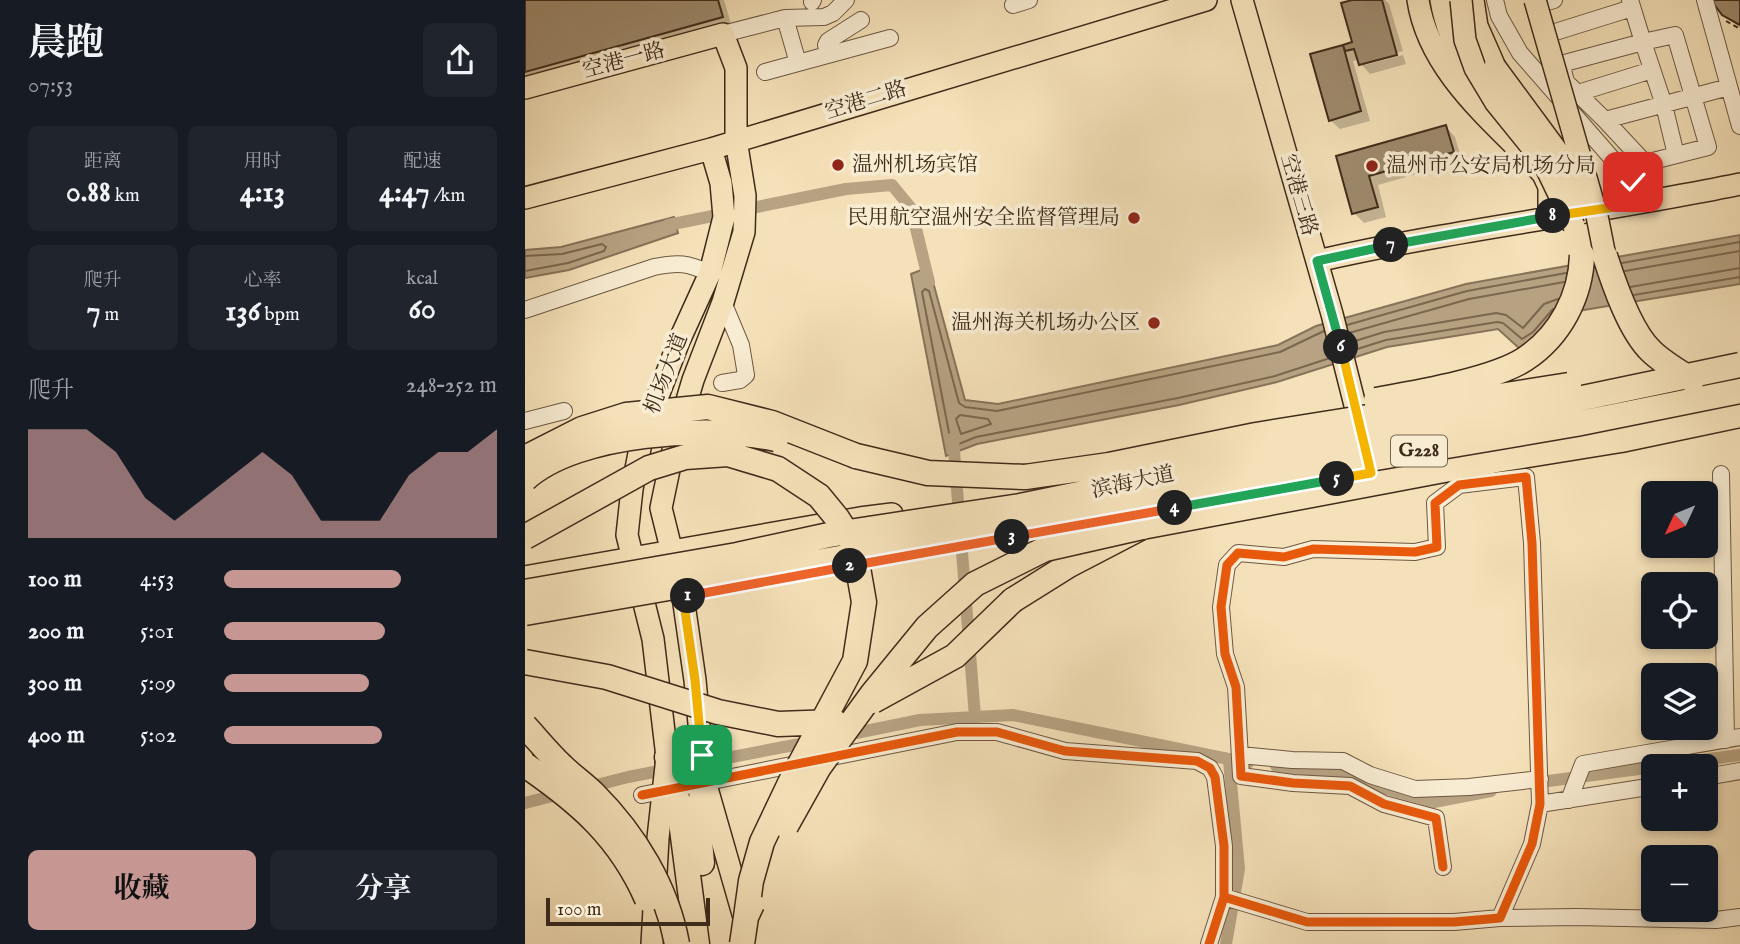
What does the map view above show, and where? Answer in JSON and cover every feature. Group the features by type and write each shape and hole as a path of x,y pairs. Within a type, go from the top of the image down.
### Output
{"highway":[{"path":"1025,478 1087,458 1203,429 1379,399 1489,376 1525,359 1561,322 1593,256 1614,284 1630,320 1650,351 1691,379 1733,400 1740,400"},
{"path":"525,479 534,471 574,452 627,438 687,433 753,434 928,474 1025,478 1109,466 1256,435 1643,371 1735,363"},
{"name":"滨海大道","path":"525,592 829,536 1020,506 1220,465 1521,411 1735,363"},
{"name":"滨海大道","path":"525,613 1098,513 1281,474 1564,426 1740,391"},
{"path":"525,458 582,429 627,415 708,407 772,423 856,456"},
{"path":"746,917 783,832 819,767 873,693 927,628 975,584 1045,549 1142,527 1404,477 1621,440 1740,415"},
{"path":"525,537 649,468 685,457 728,454 778,469 819,496 854,545 864,602 855,661 792,779 762,842 751,881 742,944"},
{"path":"525,662 607,677 718,712 766,722 834,722 955,656 1013,600 1069,565 1142,527"},
{"path":"525,726 560,765 594,794 645,856 674,925 677,944"},
{"path":"525,765 566,793 590,814 611,838 643,890 666,944"},
{"path":"668,767 692,844 711,944"},
{"path":"697,944 692,844 698,820 703,768"}],"main road":[{"name":"空港二路","path":"525,198 711,149 1206,0"},
{"name":"空港三路","path":"1243,0 1338,314 1379,472"},
{"name":"空港三路","path":"1254,0 1322,260"},
{"path":"1418,0 1426,34 1436,54 1482,110 1543,174 1549,187 1549,217"},
{"path":"1441,0 1448,29 1469,70 1550,153 1569,187 1575,219"},
{"path":"1461,0 1465,40 1475,68 1496,103 1543,161 1593,256"},
{"path":"1473,0 1477,26 1495,67 1558,165 1575,219"},
{"path":"1544,1 1597,216 1593,256"},
{"name":"机场大道","path":"723,34 736,68 736,140 745,196 744,232 723,302 693,380 675,441 661,508 683,597 695,680 703,768 748,931 749,944"},
{"name":"空港一路","path":"525,88 723,34"},
{"path":"1495,67 1557,151 1593,256"},
{"name":"机场大道","path":"652,944 668,767 653,639 627,535 642,438 679,341 710,273 724,217 721,183 711,149"},
{"path":"1322,260 1549,217 1575,219 1740,184"},
{"path":"525,577 860,518 973,506 1368,427 1735,363"},
{"path":"525,622 683,597 1740,409"}],"street":[{"path":"723,34 785,18 813,5 824,17 834,13 846,0"},
{"path":"1495,0 1499,16 1520,53 1650,202"},
{"path":"1705,0 1740,126"},
{"path":"1544,1 1552,33 1566,82 1645,163 1708,147 1675,35 1561,64"},
{"path":"1552,33 1631,4 1664,105 1676,155"},
{"path":"785,18 798,63"},
{"path":"829,54 826,45 829,39 862,20"},
{"path":"765,72 890,38"},
{"path":"1578,93 1652,69"},
{"path":"1605,120 1729,87"},
{"path":"525,310 654,267 688,263 710,273"},
{"path":"722,383 740,380 746,375 741,345 723,302"},
{"path":"525,421 564,411"},
{"path":"1569,800 1583,764 1733,738 1721,474"},
{"path":"1443,867 1436,818 1384,804 1350,786 1293,783 1241,776 1236,687 1225,654 1221,607 1227,565 1238,553 1284,556 1313,549 1415,552 1437,547 1435,503 1459,485 1526,477 1532,542 1540,788 1532,844 1500,918"},
{"path":"642,795 957,732 997,732 1065,751 1197,761 1210,768 1215,778 1224,846 1224,897 1209,944"},
{"path":"1240,759 1343,761 1370,775 1415,789 1540,788 1569,800 1641,788"},
{"path":"1718,775 1740,771"},
{"path":"1224,897 1307,922 1454,922 1500,918 1577,917 1716,920 1740,917"}],"water":[{"path":"674,217 678,233 569,270 525,278 525,250 561,247"},
{"path":"1740,235 1740,284 1554,315 1537,338 1520,349 1498,329 1387,347 1277,382 1179,405 977,444 946,456 911,274 929,267 965,400 998,404 1278,345 1316,326 1466,284"}],"building":[{"path":"525,0 718,0 723,17 525,72"},
{"path":"1352,0 1382,0 1397,55 1359,65 1354,49 1345,51 1343,45 1352,42 1341,3"},
{"path":"1711,0 1740,0 1740,25 1722,15"},
{"path":"1343,45 1361,111 1329,121 1310,54"},
{"name":"温州市公安局机场分局","path":"1446,125 1454,152 1369,176 1378,207 1352,214 1336,156"}],"waterway":[{"path":"668,225 846,189 892,185 911,208 929,282"},
{"path":"953,438 975,717"},
{"path":"846,735 920,720 1013,715 1248,763"},
{"path":"585,788 628,777 810,742"},
{"path":"1718,758 1740,755"},
{"path":"1226,944 1239,869 1229,761"},
{"path":"1276,766 1327,772 1434,802 1491,791"},
{"path":"1533,783 1641,769"},
{"path":"525,803 564,793"}],"cycle path":[{"path":"1224,897 1307,922 1454,922 1500,918 1532,844 1540,804 1532,543 1526,477 1459,485 1435,503 1437,547 1415,552 1313,549 1284,557 1238,553 1227,565 1221,607 1225,654 1236,687 1241,776 1293,783 1350,786 1384,804 1436,818 1443,867"},
{"path":"642,795 957,732 997,732 1065,751 1197,761 1210,768 1215,777 1224,846 1224,897 1209,944"}],"place":[{"name":"温州机场宾馆","path":"838,165"},
{"name":"温州市公安局机场分局","path":"1372,166"},
{"name":"民用航空温州安全监督管理局","path":"1134,218"},
{"name":"温州海关机场办公区","path":"1154,323"}],"route":[{"path":"702,755 683,597 1371,473 1317,261 1432,237 1650,202 1633,182"}]}
